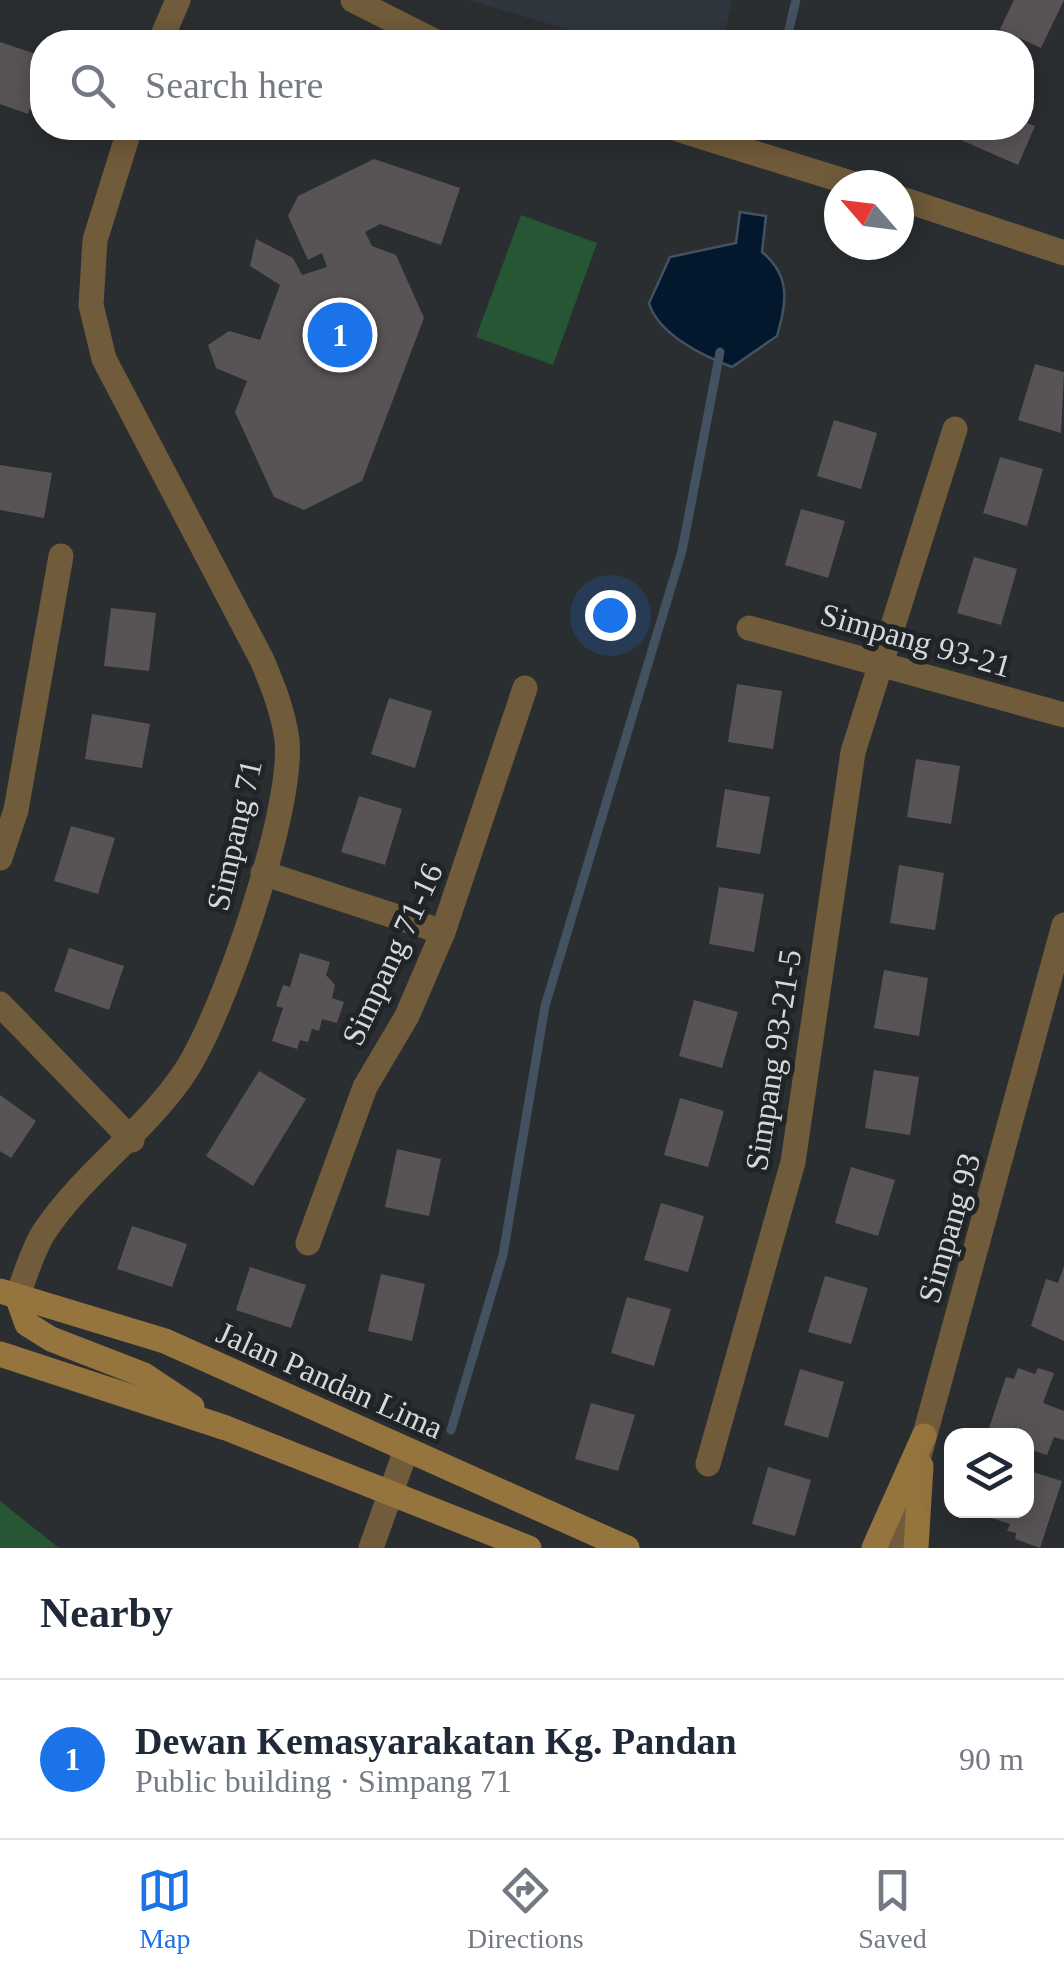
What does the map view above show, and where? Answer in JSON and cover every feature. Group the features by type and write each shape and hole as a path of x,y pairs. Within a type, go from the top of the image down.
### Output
{"main road":[{"path":"0,1317 9,1293"},
{"path":"9,1293 27,1324 51,1339 144,1376 226,1428"},
{"name":"Jalan Pandan Lima","path":"9,1293 165,1341 627,1548"},
{"path":"0,1354 226,1428 529,1548"},
{"path":"874,1548 892,1516 924,1436"},
{"path":"916,1548 924,1436"}],"street":[{"path":"165,30 178,0"},
{"path":"353,0 412,30"},
{"name":"Simpang 71","path":"9,1293 62,1207 132,1140 184,1072 212,1024 263,873 283,786 287,743 278,699 262,660 104,358 91,305 95,240 126,140"},
{"path":"713,140 824,175"},
{"path":"914,203 1064,253"},
{"name":"Simpang 93-21-5","path":"708,1464 793,1162 853,752 878,662 955,429"},
{"path":"0,858 16,810 62,556"},
{"name":"Simpang 93-21","path":"749,628 1064,716"},
{"name":"Simpang 71-16","path":"308,1243 366,1087 407,1016 443,932 525,688"},
{"path":"263,873 443,932"},
{"name":"Simpang 93","path":"894,1548 1057,986 1064,925"},
{"path":"0,1004 132,1140"},
{"path":"371,1548 406,1450"}],"shaded area":[{"path":"469,0 731,0 726,30 568,30"}],"green space":[{"path":"521,215 597,243 553,365 476,337"},
{"path":"0,1501 59,1548 0,1548"}],"water":[{"path":"740,212 766,216 762,252 778,271 784,301 777,336 732,367 672,334 649,303 670,257 736,243"}],"building":[{"path":"1014,0 1064,0 1041,48 1034,45 1034,30 1000,29"},
{"path":"0,42 30,52 30,108 28,114 0,104"},
{"path":"961,140 1029,140 1018,165"},
{"path":"374,159 460,188 441,245 380,224 365,232 372,246 396,255 424,318 362,481 304,510 274,497 235,412 247,381 216,368 208,345 229,331 260,340 280,285 250,266 256,239 293,258 302,275 327,267 322,253 308,260 288,216 298,196"},
{"path":"1035,364 1064,372 1061,433 1018,420"},
{"path":"834,420 877,433 861,489 817,476"},
{"path":"1000,457 1043,469 1027,526 983,513"},
{"path":"0,465 52,473 44,518 0,510"},
{"path":"801,509 845,521 828,578 785,565"},
{"path":"974,557 1017,569 1001,625 957,613"},
{"path":"111,608 156,613 149,671 104,666"},
{"path":"737,684 782,691 773,749 728,742"},
{"path":"389,698 432,711 415,768 371,754"},
{"path":"92,714 150,724 142,768 85,759"},
{"path":"916,759 960,766 951,824 907,817"},
{"path":"725,789 770,797 760,854 716,847"},
{"path":"359,796 402,809 385,865 341,852"},
{"path":"71,826 115,838 98,894 54,881"},
{"path":"899,865 944,873 935,930 890,923"},
{"path":"719,887 764,894 754,952 709,944"},
{"path":"69,948 124,966 109,1010 54,991"},
{"path":"300,953 330,962 326,975 335,985 332,998 344,1002 337,1023 322,1019 319,1031 312,1029 308,1042 300,1040 297,1049 272,1041 283,1008 276,1006 283,985 290,987"},
{"path":"884,970 928,978 919,1036 874,1028"},
{"path":"694,1000 738,1012 722,1068 679,1056"},
{"path":"874,1070 919,1077 910,1135 865,1128"},
{"path":"259,1071 306,1099 253,1186 206,1156"},
{"path":"0,1095 36,1121 11,1158 0,1151"},
{"path":"680,1098 724,1111 708,1167 664,1155"},
{"path":"397,1149 441,1159 429,1216 385,1207"},
{"path":"851,1167 895,1180 878,1236 835,1223"},
{"path":"661,1203 704,1216 688,1272 644,1260"},
{"path":"132,1226 187,1244 172,1287 117,1269"},
{"path":"1064,1266 1064,1341 1031,1326 1046,1279 1058,1283"},
{"path":"250,1267 306,1285 291,1328 236,1310"},
{"path":"381,1274 425,1284 412,1341 368,1331"},
{"path":"825,1276 868,1288 851,1344 808,1332"},
{"path":"627,1297 671,1309 654,1366 611,1353"},
{"path":"1018,1368 1035,1374 1038,1368 1054,1373 1043,1403 1064,1411 1064,1440 1054,1437 1047,1455 1034,1451 1034,1428 989,1428 1006,1377 1014,1379"},
{"path":"800,1369 844,1382 828,1438 784,1425"},
{"path":"591,1403 635,1415 618,1471 575,1459"},
{"path":"768,1467 811,1480 795,1536 752,1524"},
{"path":"1034,1472 1062,1481 1040,1548 1015,1539 1016,1533 1007,1531 1010,1524 991,1518 1034,1518"}],"waterway":[{"path":"789,30 796,0"},
{"path":"451,1430 503,1255 545,1006 682,551 720,352"}],"place":[{"name":"Dewan Kemasyarakatan Kg. Pandan","path":"340,335"}]}
